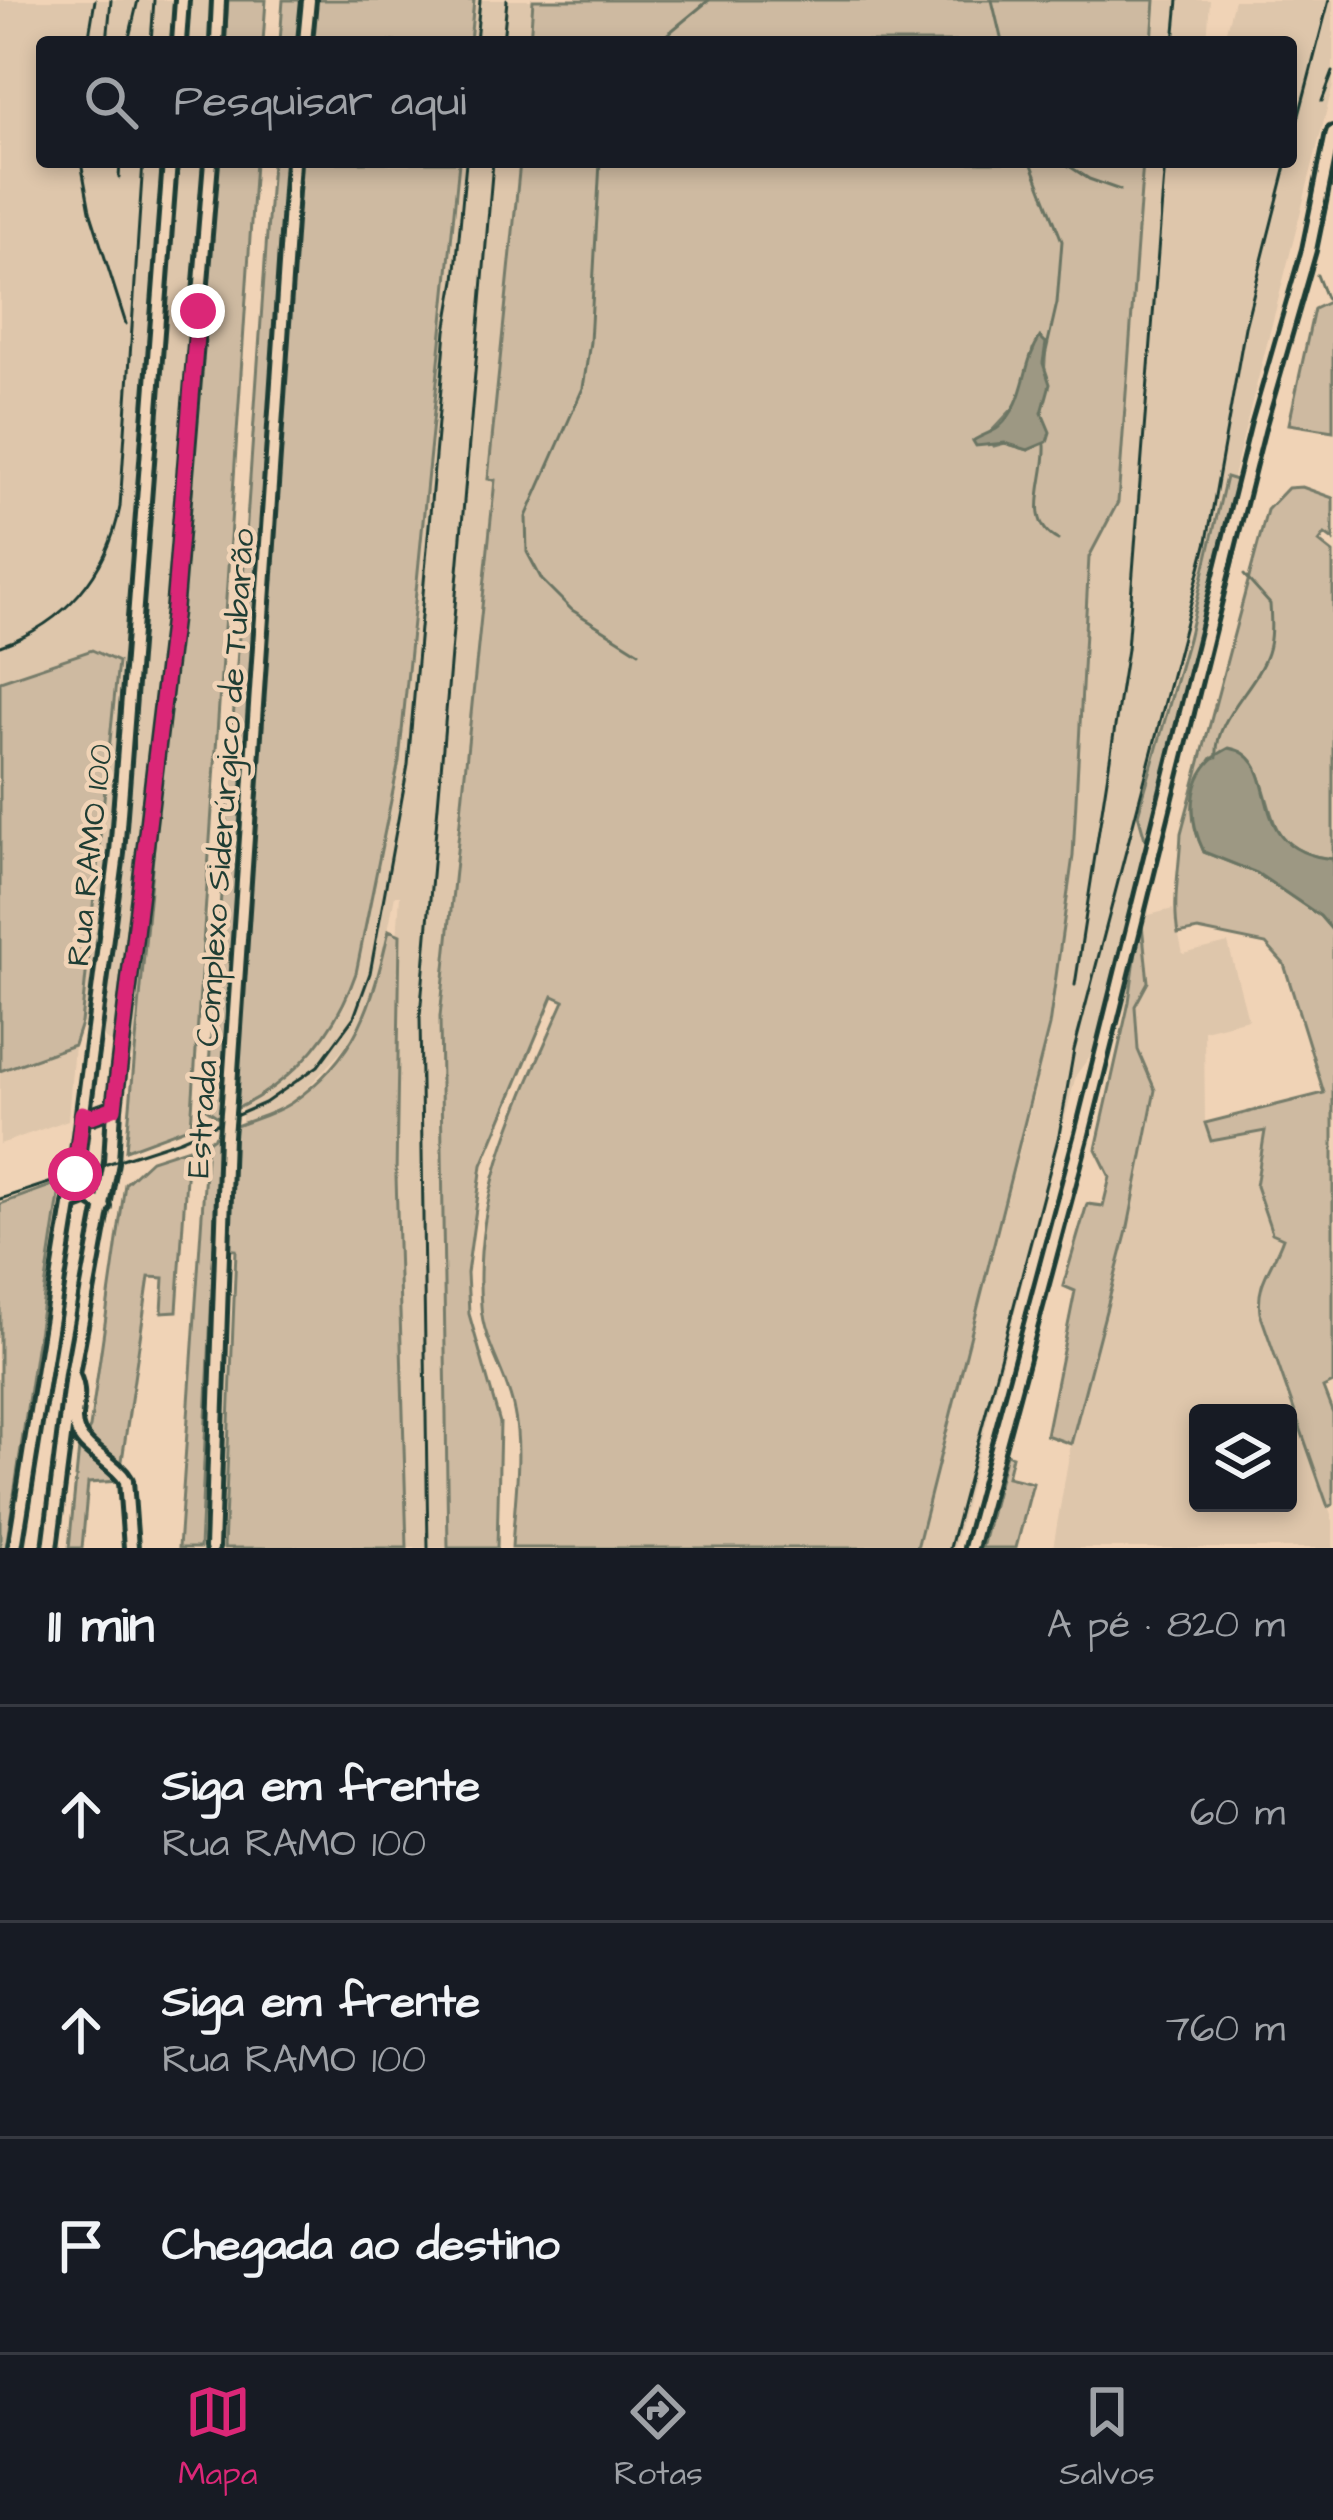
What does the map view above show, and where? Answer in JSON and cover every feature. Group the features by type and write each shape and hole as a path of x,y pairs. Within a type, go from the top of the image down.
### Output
{"street":[{"path":"179,36 182,0"},
{"path":"217,36 219,0"},
{"path":"306,36 309,0"},
{"path":"971,1548 1082,1134 1258,427 1309,250 1333,133"},
{"name":"Rua RAMO 100","path":"16,1548 70,1204 128,748 170,168"},
{"name":"Rua RAMO 100","path":"50,1548 72,1374 104,1207 172,629 210,168"},
{"name":"Estrada Complexo Siderúrgico de Tubarão","path":"212,1548 226,1136 293,168"},
{"path":"82,1113 92,1116 114,1108"},
{"path":"70,1204 88,1198 104,1207"},
{"path":"72,1374 80,1391 75,1418 79,1434 126,1481 131,1548"}],"shaded area":[{"path":"0,0 228,0 225,36 36,36 36,168 216,168 137,1062 0,962"},
{"path":"228,0 266,0 263,36 225,36"},
{"path":"283,0 474,0 471,36 280,36"},
{"path":"474,0 533,0 530,36 471,36"},
{"path":"533,0 1155,0 1152,36 530,36"},
{"path":"1155,0 1210,0 1207,36 1152,36"},
{"path":"1234,0 1333,0 1333,85 1144,826 1142,855 1149,915 1173,909 1183,954 1228,943 1248,1019 1204,1030 1205,1123 1211,1141 1265,1130 1256,1186 1283,1237 1260,1313 1292,1404 1189,1404 1189,1512 1297,1512 1297,1418 1333,1521 1333,1548 1053,1548 1071,1444 1128,1227 1155,1091 1138,1050 1135,1005 1147,979 1076,1075 954,1548 917,1548 1034,1095 1073,856 1089,557 1118,502 1143,168 1297,168 1297,36 1225,36"},
{"path":"216,168 255,168 191,1126 126,1150"},
{"path":"272,168 458,168 399,761 356,973 334,1021 285,1078 218,1117 206,1109"},
{"path":"458,168 519,168 488,478 495,479 440,1017 448,1548 407,1548 388,1068 400,895 395,895 378,981 366,1015 348,1044 300,1096 242,1129 242,1107 308,1058 345,1005 399,761"},
{"path":"519,168 1143,168 1118,502 1089,557 1073,856 1049,1026 917,1548 512,1548 517,1427 483,1320 480,1265 484,1225 503,1149 564,1001 553,996 482,1165 467,1273 469,1314 500,1423 497,1548 448,1548 440,1017 495,480 488,479","holes":["1046,343 1042,413 1028,450 1005,443 994,446 988,435 1020,401 1033,349"]},
{"path":"1333,300 1333,431 1289,424 1314,309"},
{"path":"1040,337 1046,343 1043,363 1050,384 1042,413 1050,432 1047,442 1028,450 1005,443 976,446 973,441 999,427 1015,406"},
{"path":"1226,477 1246,483 1147,846 1138,814 1188,639"},
{"path":"1302,487 1333,498 1333,540 1325,534 1319,542 1333,553 1333,859 1311,855 1284,839 1256,767 1212,758 1195,793 1193,815 1204,852 1257,873 1320,916 1333,931 1333,1383 1323,1388 1333,1414 1333,1504 1328,1507 1297,1419 1297,1404 1292,1404 1260,1313 1263,1283 1283,1238 1272,1233 1256,1186 1265,1131 1211,1141 1205,1123 1324,1093 1284,964 1266,944 1198,930 1178,934 1176,909 1181,833 1267,510 1288,488"},
{"path":"92,650 118,662 81,1023 74,1045 0,1071 0,681"},
{"path":"1229,748 1246,755 1257,768 1273,823 1285,839 1303,852 1333,859 1333,931 1320,916 1257,873 1204,852 1195,823 1194,794 1205,767"},
{"path":"1141,915 1148,982 1135,1006 1138,1050 1155,1090 1128,1227 1071,1444 1046,1435 1075,1291 1063,1286 1087,1204 1103,1206 1110,1177 1096,1149 1129,1002"},
{"path":"389,930 400,935 396,1176 407,1548 224,1548 236,1250 214,1248 200,1548 179,1548 207,1142 291,1103 332,1067 368,1006"},
{"path":"74,1045 68,1120 0,1144 0,1071"},
{"path":"188,1148 177,1311 162,1312 164,1278 149,1277 119,1481 88,1483 82,1548 69,1548 79,1448 90,1428 125,1184 151,1160"},
{"path":"61,1182 6,1548 0,1548 0,1204"},
{"path":"1006,1454 1012,1456 1007,1477 1033,1483 1016,1548 982,1548"}],"waterway":[{"path":"665,36 709,0"},
{"path":"992,0 1001,36"},
{"path":"600,168 583,388 526,517 527,552 542,580 572,610 639,652"},
{"path":"1033,168 1062,241 1057,303 1044,360"},
{"path":"1072,168 1120,190"},
{"path":"1317,275 1333,304"},
{"path":"1045,445 1039,511 1047,532 1058,540"},
{"path":"1217,757 1222,729 1261,666 1270,641 1270,604 1244,575"}],"railway":[{"path":"89,36 95,0"},
{"path":"108,36 111,0"},
{"path":"129,36 138,0"},
{"path":"151,36 154,0"},
{"path":"477,36 480,0"},
{"path":"504,36 507,0"},
{"path":"1175,36 1178,0"},
{"path":"1297,123 1329,0"},
{"path":"1322,101 1333,72"},
{"path":"82,168 90,211 126,324"},
{"path":"119,178 120,168"},
{"path":"0,646 63,610 93,575 114,532 120,507 143,168"},
{"path":"0,1199 180,1140 265,1103 318,1066 354,1017 370,973 408,765 446,331 465,168"},
{"path":"428,1548 420,1016 492,168"},
{"path":"1075,985 1127,649 1165,168"},
{"path":"950,1548 1207,541 1245,327 1285,168"}],"route":[{"path":"75,1174 82,1113 92,1116 114,1108 174,608 198,311"}]}
